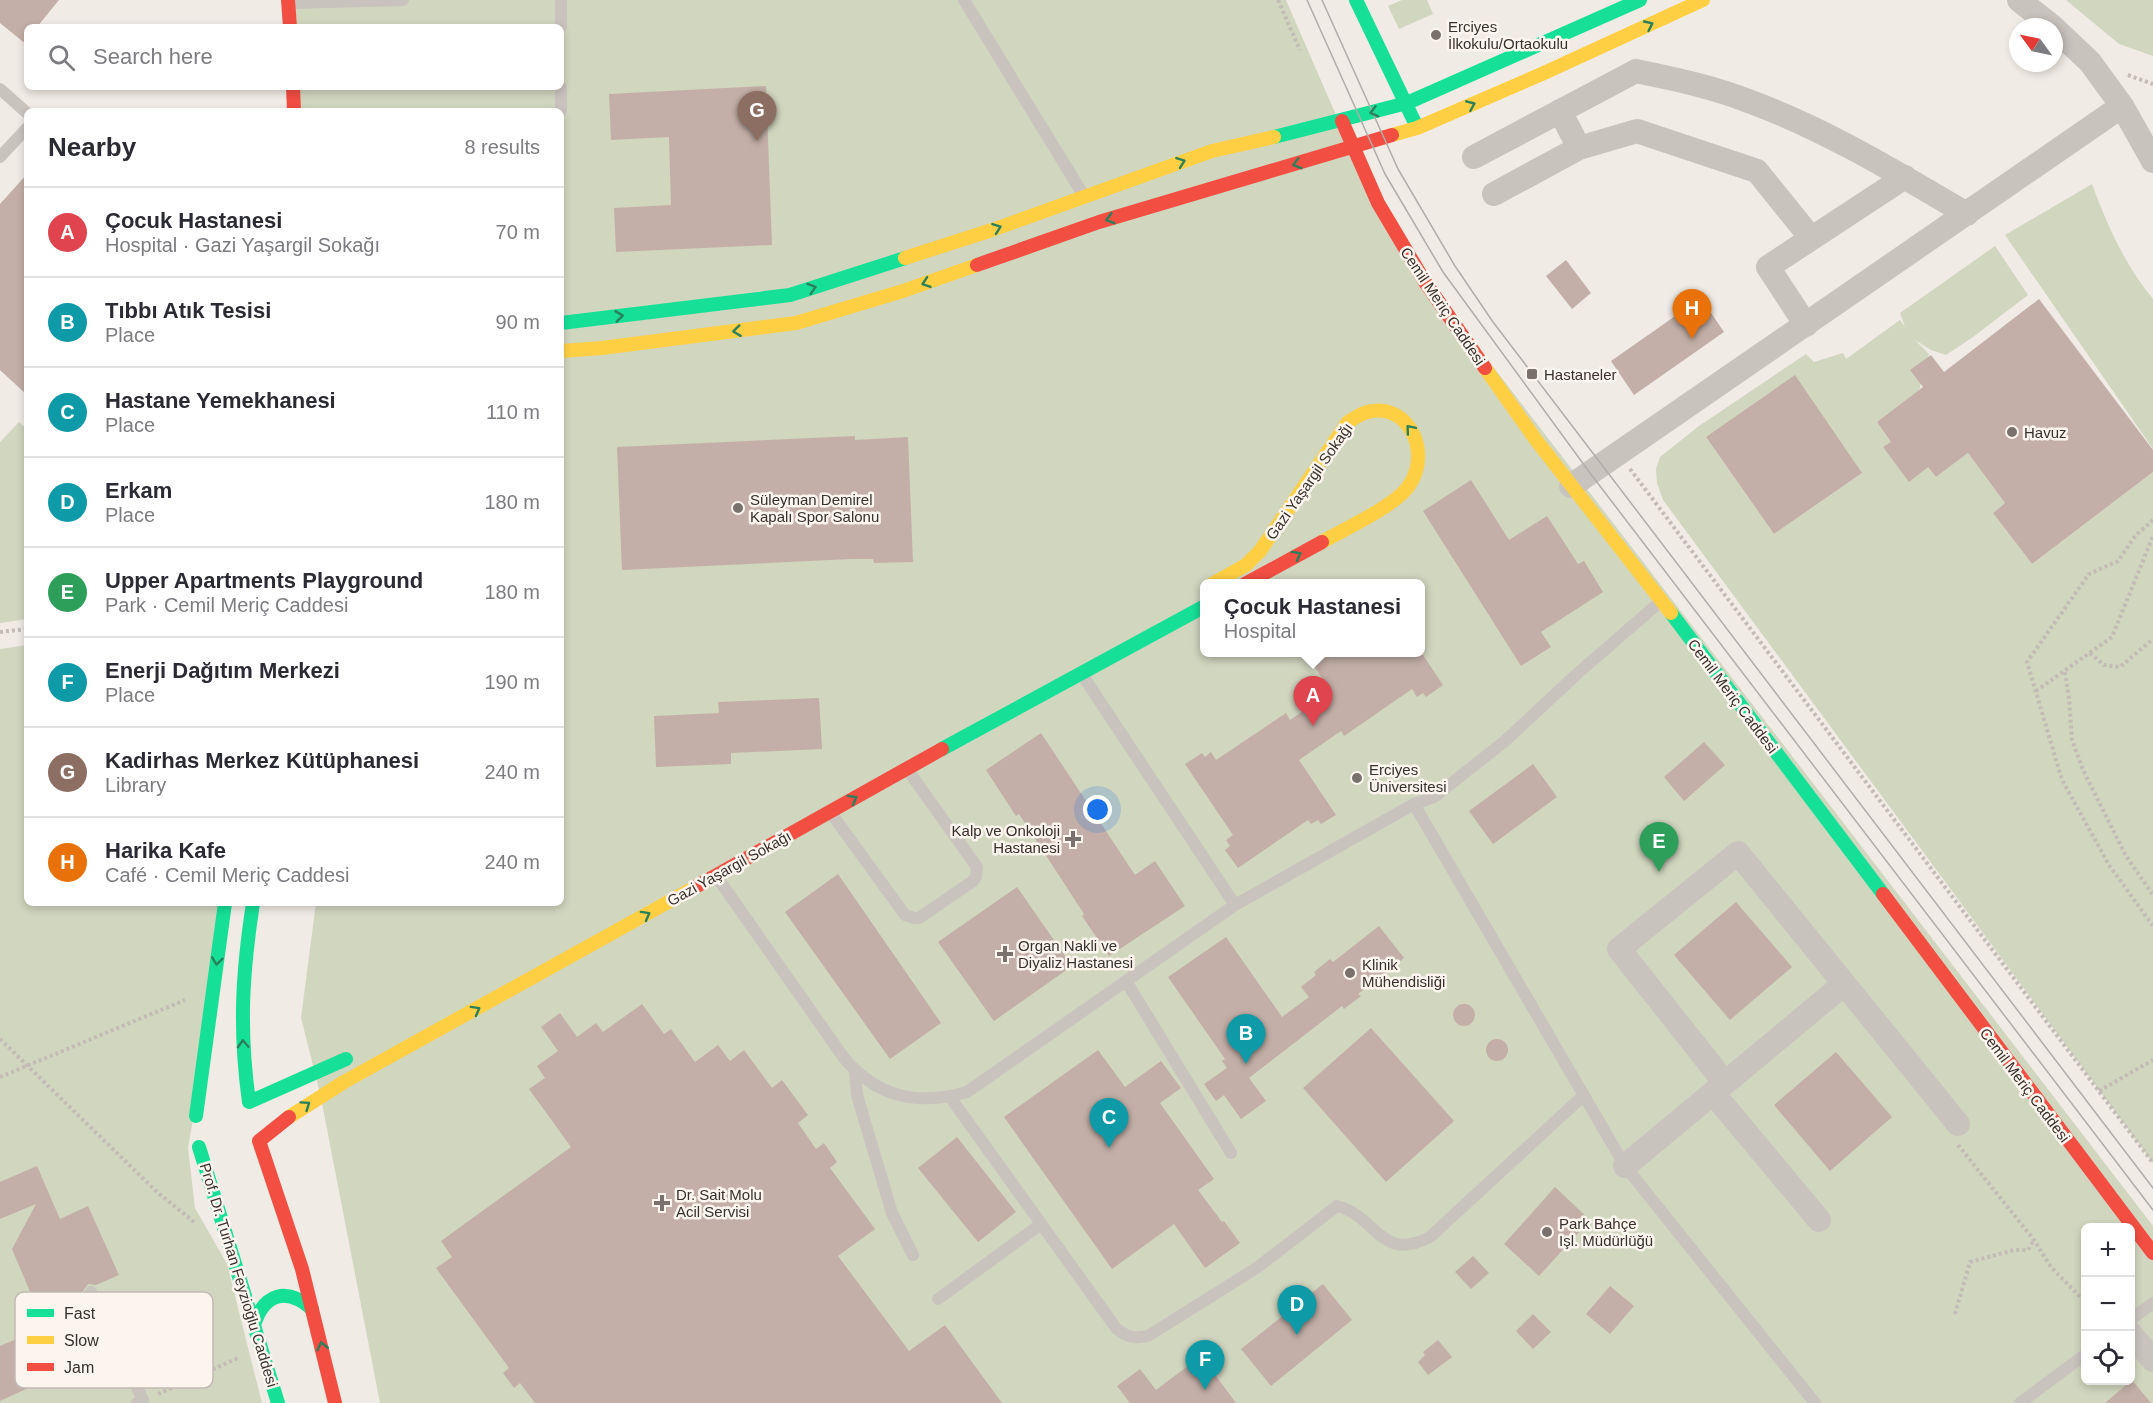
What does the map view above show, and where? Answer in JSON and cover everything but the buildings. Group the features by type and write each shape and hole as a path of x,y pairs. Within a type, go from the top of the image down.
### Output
{"street":[{"path":"1356,0 1417,128"},
{"path":"564,323 790,294 905,260 1212,151 1342,121 1407,103 1640,0"},
{"path":"564,351 796,323 903,291 1099,222 1417,128 1544,74 1703,0"},
{"path":"2019,0 2041,18"},
{"path":"288,2 290,24"},
{"path":"2063,37 2090,62 2122,106 2153,161"},
{"path":"1474,157 1636,70 1677,79 1750,101 1823,134 1905,177 1967,214"},
{"path":"293,90 294,108"},
{"path":"1571,486 2122,106"},
{"path":"1560,111 1579,148"},
{"name":"Cemil Meriç Caddesi","path":"1342,121 1378,202 1425,282 1489,376 1571,486 1661,600 2153,1253"},
{"path":"1494,194 1579,148 1637,131 1757,171 1811,238"},
{"path":"1806,325 1768,267 1905,177"},
{"name":"Gazi Yaşargil Sokağı","path":"1221,579 1246,565 1267,542 1306,481 1348,422 1357,415 1376,411 1393,415 1407,424 1417,438 1419,454 1416,474 1405,491 1347,528 1254,579"},
{"name":"Gazi Yaşargil Sokağı","path":"246,1157 259,1141 287,1118 334,1087 1200,609"},
{"path":"1820,1220 1719,1088 1619,949 1738,853 1843,985 1955,1132"},
{"path":"216,1160 206,1155 196,1132 225,906"},
{"path":"253,906 244,964 242,1014 245,1073 262,1130 259,1141 282,1204 312,1309 335,1403"},
{"path":"1625,1166 1843,985"},
{"path":"255,1111 354,1055"},
{"path":"230,1094 240,1097 255,1111"},
{"path":"196,1132 202,1107 209,1100"},
{"name":"Prof. Dr. Turhan Feyzioğlu Caddesi","path":"196,1132 278,1403"},
{"path":"254,1325 264,1303 279,1296 298,1297 312,1309"},
{"path":"2135,1340 2153,1360"}],"lane":[{"path":"288,2 403,0"},
{"path":"561,0 561,24"},
{"path":"964,0 1084,197"},
{"path":"0,89 24,110"},
{"path":"561,90 561,108"},
{"path":"0,157 24,131"},
{"path":"716,876 855,1071 868,1081 898,1095 932,1100 968,1092 1235,905 1414,804 1434,797 1505,741 1661,600"},
{"path":"1081,673 1235,905"},
{"path":"831,812 905,915 914,918 924,915 973,881 977,867 907,769"},
{"path":"1414,804 1625,1166 1815,1403"},
{"path":"1126,981 1231,1153"},
{"path":"855,1071 857,1095 891,1213 913,1255"},
{"path":"950,1097 1116,1328 1131,1337 1148,1336 1258,1267 1337,1206 1359,1215 1374,1231 1390,1242 1410,1245 1430,1237 1583,1096"},
{"path":"938,1299 1041,1224"},
{"path":"2135,1316 2153,1303"},
{"path":"2020,1403 2081,1357"},
{"path":"134,1388 140,1402"}],"path":[{"path":"1278,0 1300,50"},
{"path":"1618,454 2153,1163"},
{"path":"2153,520 2136,535 2118,561 2089,574 2027,662 2062,780 2109,864 2153,926"},
{"path":"2036,691 2112,638 2153,536"},
{"path":"0,632 24,629"},
{"path":"2090,653 2104,665 2120,667 2153,639"},
{"path":"2065,672 2072,740 2083,770 2126,856 2153,895"},
{"path":"0,1077 213,989"},
{"path":"0,1039 157,1192 203,1228"},
{"path":"2099,1091 2153,1060"},
{"path":"1955,1132 2051,1267 2081,1299"},
{"path":"1955,1314 1970,1262 2014,1251 2028,1250 2034,1240"},
{"path":"213,1369 261,1348"},
{"path":"140,1402 171,1388"}],"green space":[{"name":"Erciyes Üniversitesi","path":"290,0 1286,0 1356,161 1392,235 2153,1226 2153,1403 380,1403 320,1093 301,1018 316,906 564,906 564,108 294,108 293,90 564,90 564,24 290,24"},
{"path":"1402,0 1427,0 1433,14 1399,29 1388,6"},
{"path":"2066,0 2153,0 2153,56 2119,44"},
{"path":"2092,184 2118,244 2153,299 2153,449 2005,235"},
{"path":"1995,246 2028,295 1946,355 1931,350 1915,340 1929,354 1918,394 1877,422 1891,442 1884,447 1928,467 1936,477 1968,453 2005,503 1993,513 2032,564 2153,472 2153,926 2149,921 2153,927 2153,1163 1663,500 1657,483 1656,469 1660,457 1699,426 1806,354 1814,362 1843,353 1846,359 1900,320 1905,327 1900,313","holes":["1706,437 1862,473 1774,534"]},
{"path":"19,422 24,426 24,619 0,623 0,442"},
{"path":"24,645 24,906 229,906 188,1148 195,1208 227,1264 262,1403 0,1403 0,649"}],"tram line":[{"path":"1307,0 1385,174 1443,272 1590,473 2153,1210"},
{"path":"1322,0 1398,169 1455,266 1493,322 2153,1188"}],"traffic: fast":[{"path":"1356,0 1415,123"},
{"path":"1274,137 1407,103 1640,0"},
{"path":"564,323 790,295 905,258"},
{"path":"942,749 1200,609"},
{"path":"1671,613 1883,894"},
{"path":"196,1116 225,906"},
{"path":"253,906 243,1002 244,1051 249,1102 346,1059"},
{"path":"199,1147 278,1403"},
{"path":"254,1325 264,1306 277,1297 294,1298 312,1309"}],"traffic: slow":[{"path":"1392,135 1417,128 1544,73 1703,0"},
{"path":"905,258 992,230 1212,151 1274,137"},
{"path":"564,351 796,323 903,291 977,265"},
{"path":"1485,368 1536,440 1671,613"},
{"path":"1221,579 1246,565 1260,551 1348,422 1364,413 1379,411 1392,413 1403,420 1411,430 1416,443 1418,457 1416,471 1410,484 1404,492 1383,508 1322,542"},
{"path":"289,1117 344,1082 697,886"}],"traffic: jam":[{"path":"288,0 290,24"},
{"path":"293,90 294,108"},
{"path":"1342,121 1378,203 1425,282 1485,368"},
{"path":"977,265 1099,222 1392,135"},
{"path":"1254,579 1322,542"},
{"path":"697,886 942,749"},
{"path":"1883,894 2153,1253"},
{"path":"289,1117 259,1141 302,1269 335,1403"}],"place":[{"name":"Erciyes İlkokulu/Ortaokulu","path":"1436,35"},
{"name":"Kadirhas Merkez Kütüphanesi","path":"757,141"},
{"name":"Harika Kafe","path":"1692,339"},
{"name":"Hastaneler","path":"1532,374"},
{"name":"Havuz","path":"2012,432"},
{"name":"Süleyman Demirel Kapalı Spor Salonu","path":"738,508"},
{"name":"Çocuk Hastanesi","path":"1313,726"},
{"name":"Erciyes Üniversitesi","path":"1357,778"},
{"name":"Kalp ve Onkoloji Hastanesi","path":"1073,839"},
{"name":"Upper Apartments Playground","path":"1659,872"},
{"name":"Organ Nakli ve Diyaliz Hastanesi","path":"1005,954"},
{"name":"Klinik Mühendisliği","path":"1350,973"},
{"name":"Tıbbı Atık Tesisi","path":"1246,1064"},
{"name":"Hastane Yemekhanesi","path":"1109,1148"},
{"name":"Dr. Sait Molu Acil Servisi","path":"662,1203"},
{"name":"Park Bahçe Işl. Müdürlüğü","path":"1547,1232"},
{"name":"Erkam","path":"1297,1335"},
{"name":"Enerji Dağıtım Merkezi","path":"1205,1390"}]}
